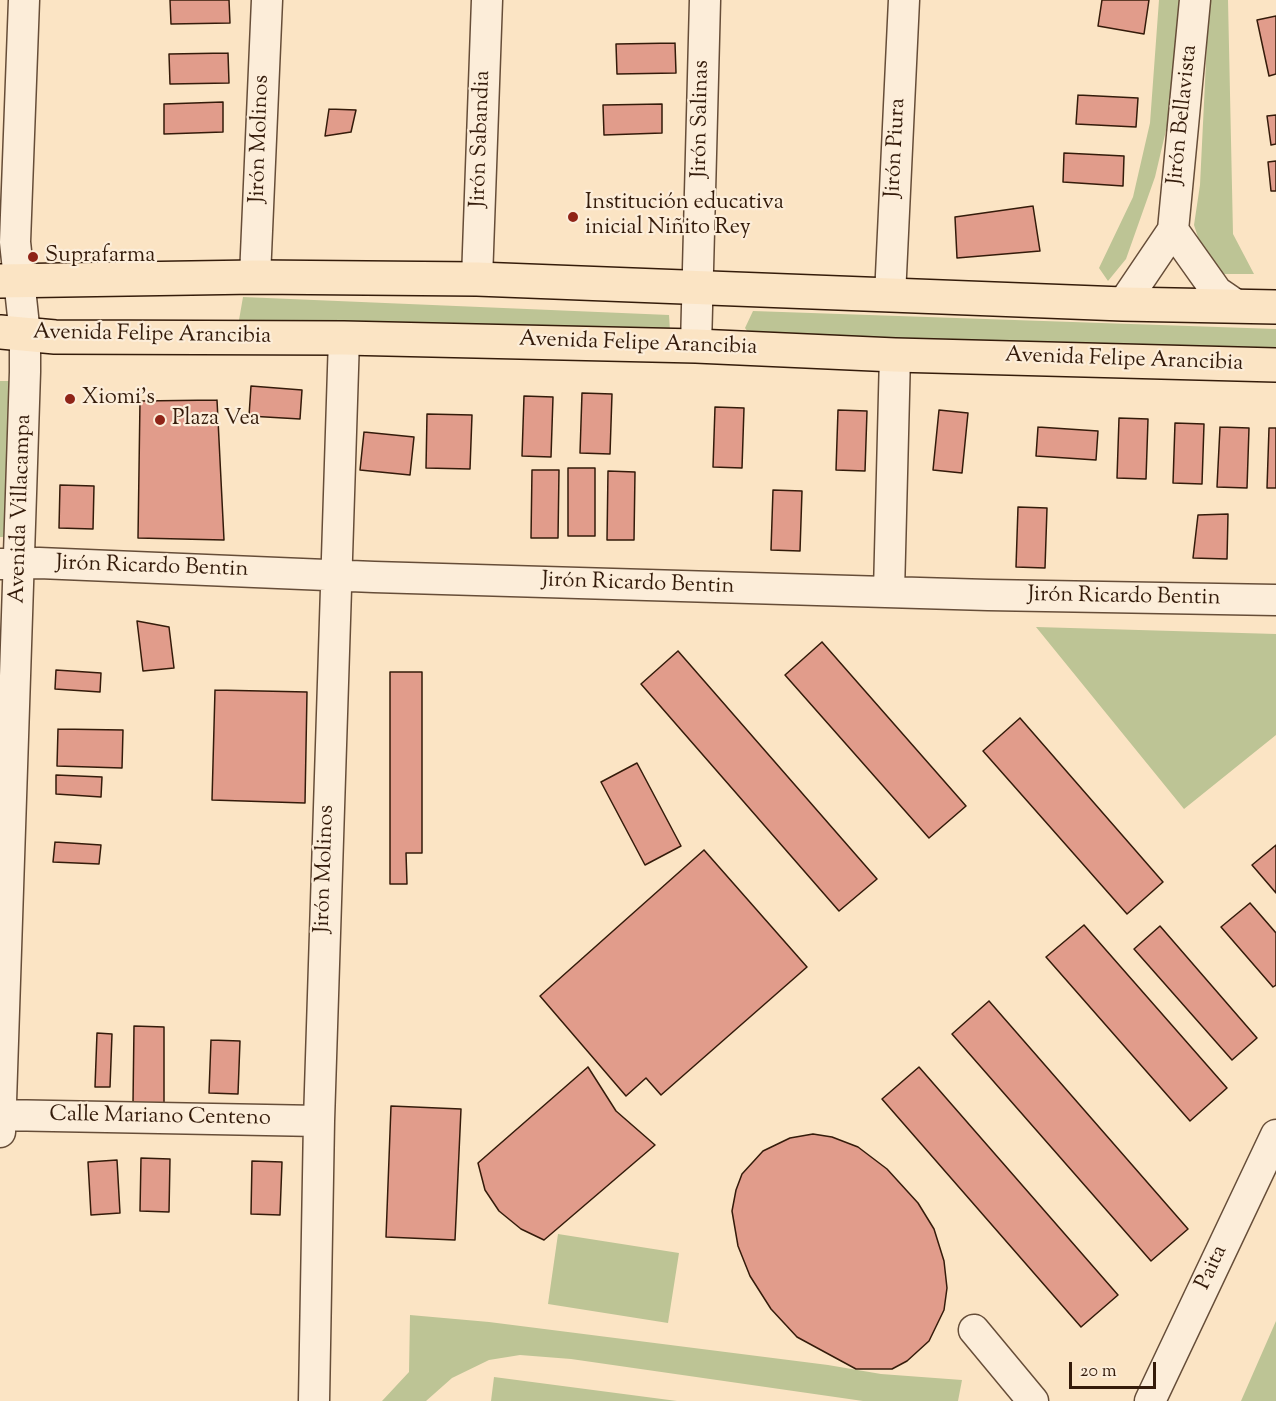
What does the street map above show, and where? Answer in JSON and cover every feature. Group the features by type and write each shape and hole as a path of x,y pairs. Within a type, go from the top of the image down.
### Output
{"main road":[{"path":"8,266 255,277 477,279 891,296 1276,307"},
{"name":"Avenida Felipe Arancibia","path":"13,333 696,346 895,355 1276,365"}],"street":[{"name":"Avenida Villacampa","path":"0,1132 13,333 8,266 24,0"},
{"name":"Jirón Molinos","path":"255,277 267,0"},
{"name":"Jirón Sabandia","path":"477,279 487,0"},
{"name":"Jirón Salinas","path":"696,346 705,0"},
{"name":"Jirón Piura","path":"891,296 904,0"},
{"name":"Jirón Bellavista","path":"1123,304 1173,230 1195,0"},
{"path":"1173,230 1217,292 1239,307"},
{"name":"Jirón Molinos","path":"314,1401 319,1121 344,338"},
{"path":"889,592 895,355"},
{"name":"Jirón Ricardo Bentin","path":"10,564 889,592 1276,600"},
{"name":"Calle Mariano Centeno","path":"0,1115 319,1121"},
{"name":"Paita","path":"1150,1401 1276,1135"},
{"path":"974,1330 1033,1401"}],"green space":[{"path":"1159,0 1185,0 1171,109 1155,177 1126,259 1108,281 1099,268 1133,197 1150,123"},
{"path":"1209,0 1228,0 1233,234 1254,274 1210,274 1194,225 1200,185"},
{"path":"243,297 669,315 670,331 239,320"},
{"path":"753,311 1276,329 1276,348 751,336 745,328"},
{"path":"0,381 11,381 9,537 0,537"},
{"path":"1036,627 1276,634 1276,735 1184,809"},
{"path":"558,1234 679,1253 668,1323 548,1304"},
{"path":"410,1315 489,1322 828,1365 881,1374 962,1380 958,1401 863,1401 571,1359 520,1355 489,1360 452,1378 426,1401 382,1401 409,1372"},
{"path":"1276,1321 1276,1401 1241,1401"},
{"path":"494,1377 677,1401 491,1401"}],"building":[{"path":"170,0 229,0 230,23 171,24"},
{"path":"1102,0 1149,0 1144,34 1098,26"},
{"path":"1276,16 1276,74 1269,76 1257,20"},
{"path":"675,43 676,73 617,74 616,44"},
{"path":"228,53 229,83 170,84 169,54"},
{"path":"1078,95 1138,98 1136,127 1076,124"},
{"path":"223,102 223,132 164,134 164,104"},
{"path":"662,104 662,133 604,135 603,105"},
{"path":"329,109 356,110 351,132 325,136"},
{"path":"1276,115 1276,144 1271,145 1267,116"},
{"path":"1064,153 1124,156 1123,186 1063,182"},
{"path":"1276,161 1276,191 1271,191 1268,162"},
{"path":"1033,206 1040,251 957,258 955,217"},
{"path":"251,386 302,390 300,419 249,416"},
{"path":"582,393 612,394 610,454 580,453"},
{"path":"524,396 553,397 551,457 522,456"},
{"path":"217,400 224,540 138,538 140,401"},
{"path":"715,407 744,408 742,468 713,467"},
{"path":"838,410 867,411 865,471 836,470"},
{"path":"939,410 968,413 962,473 933,470"},
{"path":"427,414 472,415 470,469 426,468"},
{"path":"1119,418 1148,419 1146,479 1117,478"},
{"path":"1175,423 1204,424 1202,484 1173,483"},
{"path":"1038,427 1098,431 1096,460 1036,456"},
{"path":"1220,427 1249,428 1247,488 1217,487"},
{"path":"1269,428 1276,428 1276,488 1267,488"},
{"path":"364,432 414,437 410,475 360,470"},
{"path":"568,468 595,468 595,536 568,536"},
{"path":"532,470 559,470 558,538 531,538"},
{"path":"608,471 635,472 634,540 607,540"},
{"path":"60,485 94,486 93,529 59,528"},
{"path":"773,490 802,491 800,551 771,550"},
{"path":"1018,507 1047,508 1045,568 1016,567"},
{"path":"1228,514 1227,559 1193,558 1198,515"},
{"path":"137,621 169,627 174,668 143,671"},
{"path":"822,642 966,806 929,838 785,675"},
{"path":"678,651 877,879 839,911 641,684"},
{"path":"56,670 101,673 100,692 55,689"},
{"path":"390,672 422,672 422,853 406,853 407,884 390,884"},
{"path":"215,690 307,692 305,803 212,800"},
{"path":"1020,718 1163,882 1127,914 983,751"},
{"path":"58,729 123,730 122,768 57,766"},
{"path":"637,763 681,846 645,865 601,782"},
{"path":"56,775 102,777 101,797 56,794"},
{"path":"55,842 101,845 99,864 53,862"},
{"path":"1276,845 1276,893 1252,865"},
{"path":"704,850 807,967 661,1095 646,1078 626,1096 540,996"},
{"path":"1250,903 1276,933 1276,985 1273,987 1221,927"},
{"path":"1084,925 1227,1088 1190,1121 1046,957"},
{"path":"1160,926 1257,1038 1232,1060 1134,949"},
{"path":"989,1001 1188,1229 1151,1261 952,1034"},
{"path":"134,1026 164,1027 164,1104 133,1103"},
{"path":"97,1033 112,1034 110,1087 95,1087"},
{"path":"211,1040 240,1041 238,1094 209,1093"},
{"path":"588,1067 616,1111 655,1145 544,1240 521,1229 499,1211 485,1190 478,1163"},
{"path":"919,1067 1118,1295 1081,1327 882,1099"},
{"path":"391,1106 461,1109 455,1240 386,1237"},
{"path":"813,1134 832,1137 858,1147 887,1169 918,1203 934,1229 944,1261 947,1288 944,1310 929,1341 907,1361 892,1369 856,1369 797,1337 771,1309 750,1276 738,1246 732,1211 742,1174 763,1151 790,1138"},
{"path":"141,1158 170,1159 169,1212 140,1211"},
{"path":"117,1160 120,1213 91,1215 88,1162"},
{"path":"252,1161 282,1162 280,1215 251,1214"}],"place":[{"name":"Institución educativa inicial Niñito Rey","path":"573,217"},
{"name":"Suprafarma","path":"33,257"},
{"name":"Xiomi's","path":"70,399"},
{"name":"Plaza Vea","path":"160,420"}]}
